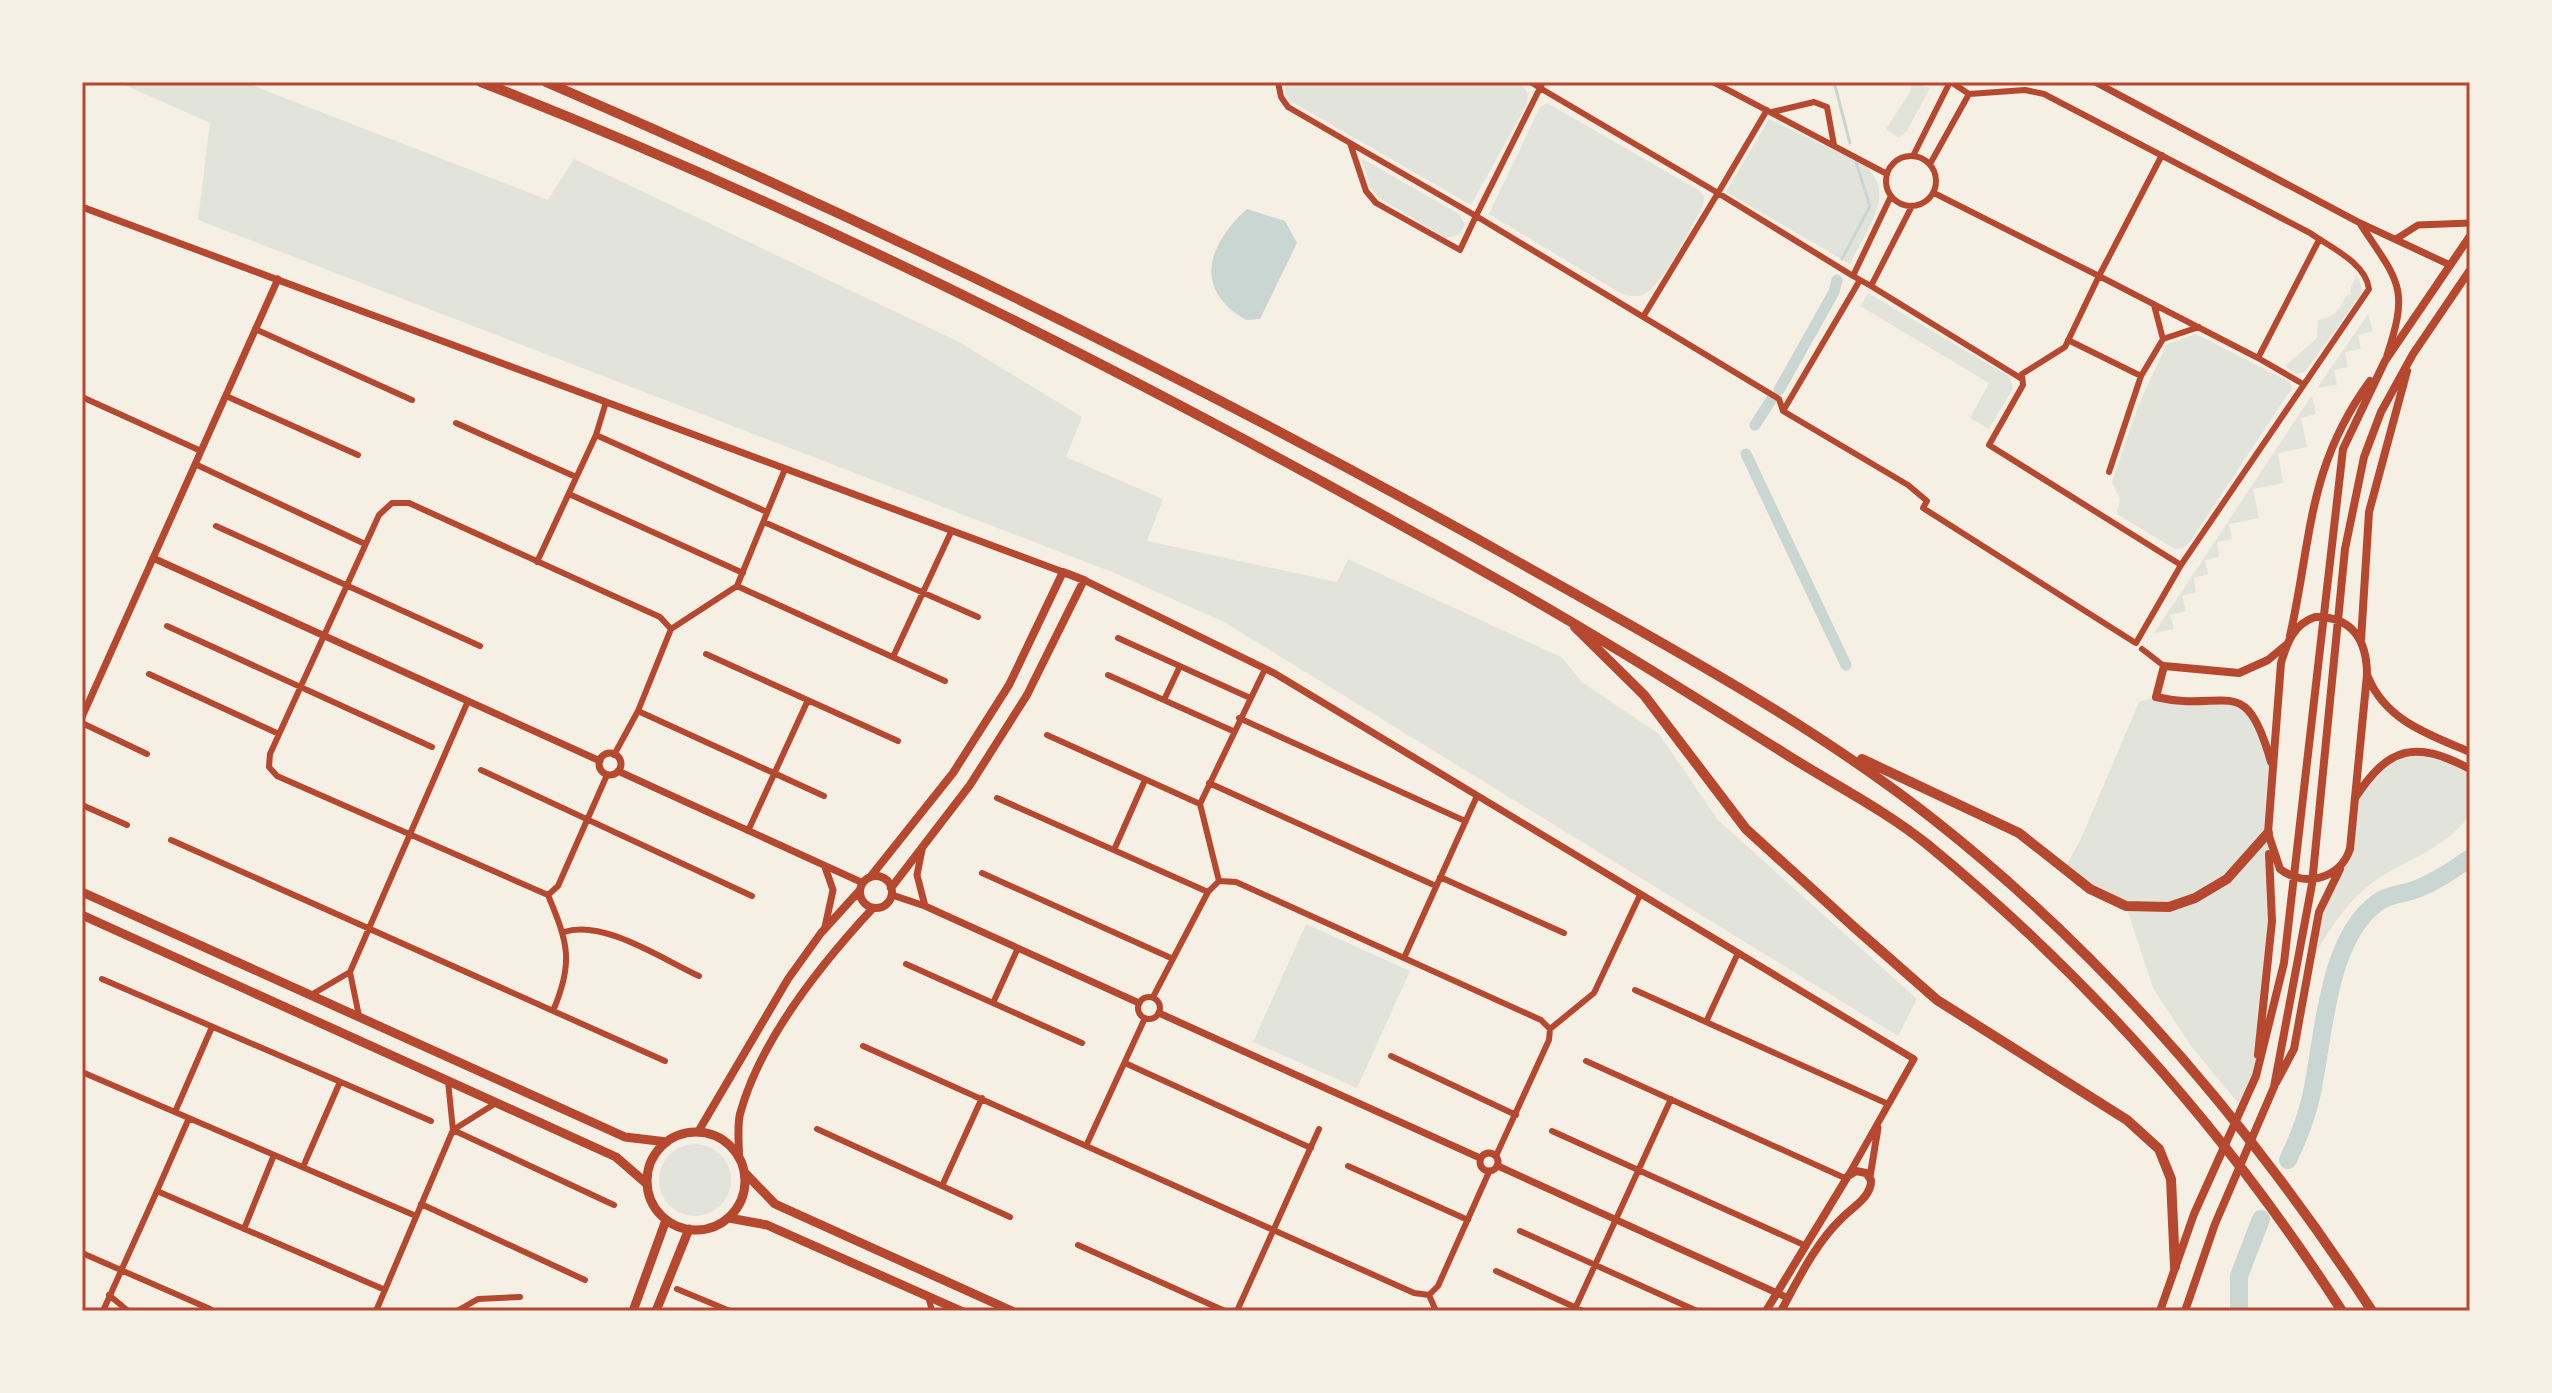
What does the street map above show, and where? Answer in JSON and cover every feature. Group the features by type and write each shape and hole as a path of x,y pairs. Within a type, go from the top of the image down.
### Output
{"highway":[{"path":"481,82 722,184 1067,346 1353,497 1568,619 1922,841 2025,929 2092,995 2210,1127 2257,1188 2342,1311"},
{"path":"546,82 733,163 1079,326 1366,476 1844,751 2019,833 2090,889 2126,906 2169,907 2212,889 2227,879 2268,833"},
{"path":"1568,619 1606,661 1644,695 1746,829 1867,938 1937,1000 2127,1120 2159,1149 2171,1179 2175,1267"},
{"path":"1844,751 1937,822 2042,913 2110,979 2265,1157 2372,1311"}],"main road":[{"path":"2256,1076 2272,921 2268,833 2281,663 2288,641 2309,521 2326,457 2346,417 2470,236"},
{"path":"2274,1087 2312,884 2348,524 2364,457 2381,412 2413,354 2470,270"},
{"path":"2413,354 2369,512 2361,641 2367,675 2374,692 2395,715 2470,752"},
{"path":"2160,1311 2194,1214 2256,1076 2284,963 2296,879 2337,477 2351,427 2385,361"},
{"path":"667,1142 656,1153 647,1184 650,1198 666,1220 689,1229 717,1225 729,1218 742,1197 744,1172 739,1157 740,1115 778,1034 837,946 873,908 883,906 924,844 970,785 1027,695 1084,580 1063,572 1009,685 953,773 821,933 760,1023 698,1132"},
{"path":"2272,767 2260,724 2246,707 2225,699 2187,704 2156,697 2164,666 2239,673 2268,660 2301,624 2315,617 2335,617 2345,621 2361,641"},
{"path":"2185,1311 2215,1224 2274,1087 2294,1049 2319,912 2350,849 2367,675"},
{"path":"2355,798 2384,761 2407,752 2443,756 2470,769"},
{"path":"2268,833 2275,862 2287,875 2320,878 2342,866"},
{"path":"871,876 884,878 892,892"},
{"path":"861,886 863,902 873,908"},
{"path":"82,892 625,1137 667,1142 698,1132 728,1144 739,1157"},
{"path":"82,915 616,1157 647,1184"},
{"path":"1766,1311 1847,1177 1860,1171 1870,1177 1870,1190 1838,1222 1781,1311"},
{"path":"744,1172 775,1204 1012,1311"},
{"path":"729,1218 767,1225 961,1311"},
{"path":"633,1311 666,1220"},
{"path":"656,1311 689,1229"}],"street":[{"path":"1180,82 1190,82"},
{"path":"1278,82 1281,97 1288,107 1476,216 1779,399 1783,411 1908,485 1927,501 1923,508 2135,642 2150,622 2181,565 2369,289 2368,279 2350,261 2319,240 2044,94 2025,90 1969,94 1951,82 1913,156"},
{"path":"1531,82 1542,85 2022,379"},
{"path":"1713,82 1887,174"},
{"path":"2095,82 2360,223 2450,265"},
{"path":"1350,143 1366,191 1376,203 1460,250 1542,85"},
{"path":"1930,164 1969,94"},
{"path":"1643,317 1770,111 1814,102 1827,107 1834,145"},
{"path":"2162,155 2065,347 2022,374 2023,385 1989,445 2181,565"},
{"path":"1783,411 1857,278 1891,196 1887,174 1897,160 1913,156 1930,164 1937,178 1934,193 1925,203 1912,206 1891,196"},
{"path":"1934,193 2199,327 2303,384"},
{"path":"1871,286 1912,206"},
{"path":"82,207 1063,572"},
{"path":"2360,223 2397,280 2401,295 2399,321 2385,361"},
{"path":"2396,239 2418,225 2470,223"},
{"path":"2258,358 2319,240"},
{"path":"147,754 82,720 278,279"},
{"path":"2154,305 2163,339"},
{"path":"2109,472 2141,376 2163,339 2199,327"},
{"path":"255,329 412,400"},
{"path":"2068,340 2141,376"},
{"path":"226,396 358,455"},
{"path":"82,397 201,451"},
{"path":"537,562 596,435 606,402"},
{"path":"456,423 576,477"},
{"path":"596,435 767,512"},
{"path":"195,464 365,544"},
{"path":"614,755 638,711 671,629 737,586 785,469"},
{"path":"569,494 743,573"},
{"path":"553,1011 565,982 569,960 564,932 548,895 277,776 269,767 270,754 379,515 392,503 409,503 660,617 671,629"},
{"path":"764,522 978,617"},
{"path":"216,526 480,646"},
{"path":"893,657 951,532"},
{"path":"153,558 600,761"},
{"path":"1084,580 1265,669 1914,1059 1847,1177 1586,1061"},
{"path":"737,586 945,681"},
{"path":"167,626 432,747"},
{"path":"1118,638 1248,697"},
{"path":"2142,649 2164,666"},
{"path":"706,654 898,741"},
{"path":"1164,700 1180,666"},
{"path":"1219,881 1200,804 1248,697 1265,669"},
{"path":"149,674 279,734"},
{"path":"1108,675 1233,731"},
{"path":"748,831 808,700"},
{"path":"311,995 350,972 468,701"},
{"path":"638,711 824,796"},
{"path":"1239,718 1465,821"},
{"path":"1047,735 1200,804"},
{"path":"607,775 600,769 600,761 605,754 614,755 619,760 618,771"},
{"path":"481,770 752,896"},
{"path":"548,895 558,886 607,775 618,771 824,865 861,886"},
{"path":"1114,850 1145,780"},
{"path":"1209,783 1436,886"},
{"path":"1404,958 1477,796"},
{"path":"997,798 1208,892"},
{"path":"82,805 127,825"},
{"path":"171,840 665,1061"},
{"path":"924,844 917,875 925,906"},
{"path":"821,933 828,920 833,890 831,875 824,865"},
{"path":"982,873 1171,958"},
{"path":"1440,877 1564,933"},
{"path":"892,892 1139,1003 1153,997 1208,892 1219,881 1236,882 1541,1020 1550,1029"},
{"path":"1498,1166 1496,1156 1550,1029 1594,993 1640,895"},
{"path":"564,932 583,927 601,930 699,976"},
{"path":"993,1003 1018,948"},
{"path":"1706,1022 1738,953"},
{"path":"906,964 1082,1043"},
{"path":"350,972 359,1017"},
{"path":"102,979 431,1121"},
{"path":"1635,990 1888,1104"},
{"path":"1139,1003 1139,1012 1145,1018 1153,1018 1159,1013 1160,1004 1153,997"},
{"path":"1159,1013 1480,1158"},
{"path":"1086,1146 1145,1018"},
{"path":"175,1112 212,1027"},
{"path":"863,1046 1273,1232 1414,1293 1429,1295"},
{"path":"1391,1056 1516,1115"},
{"path":"1125,1063 1311,1148"},
{"path":"82,1072 416,1216"},
{"path":"376,1311 453,1130 448,1081"},
{"path":"303,1167 340,1082"},
{"path":"942,1186 982,1098"},
{"path":"1496,1271 1578,1310 1595,1265 1671,1099"},
{"path":"453,1130 496,1103"},
{"path":"103,1311 189,1118"},
{"path":"1870,1177 1880,1118"},
{"path":"817,1129 1010,1217"},
{"path":"1237,1311 1319,1129"},
{"path":"453,1130 614,1205"},
{"path":"1552,1131 1804,1245"},
{"path":"1480,1158 1490,1153 1496,1156"},
{"path":"244,1229 274,1155"},
{"path":"1480,1158 1482,1169 1489,1172"},
{"path":"1348,1166 1468,1220"},
{"path":"1429,1295 1438,1286 1489,1172 1498,1166"},
{"path":"1498,1166 1788,1298"},
{"path":"157,1191 383,1289"},
{"path":"421,1204 585,1280"},
{"path":"1520,1231 1697,1311"},
{"path":"1078,1245 1225,1311"},
{"path":"82,1253 210,1309"},
{"path":"677,1289 730,1311"},
{"path":"109,1295 128,1311"},
{"path":"1429,1295 1436,1311"},
{"path":"928,1296 932,1311"},
{"path":"457,1311 478,1299 520,1297"}],"shaded area":[{"path":"118,82 244,82 548,200 574,159 959,342 1082,417 1066,457 1163,499 1147,541 1337,582 1348,559 1561,657 1583,683 1659,734 1718,820 1917,999 1898,1036 1224,622 1112,572 198,220 210,123"},
{"path":"1285,82 1519,82 1528,93 1527,104 1471,205 1292,102 1285,95"},
{"path":"1911,82 1930,88 1907,131 1899,138 1886,129 1910,92"},
{"path":"1547,103 1700,191 1704,197 1703,206 1667,269 1642,295 1629,296 1617,291 1489,214 1540,107"},
{"path":"1769,119 1866,166 1875,177 1879,201 1870,227 1850,264 1726,192"},
{"path":"1361,158 1459,214 1465,225 1459,235 1446,238 1379,198 1371,189"},
{"path":"1247,209 1285,221 1297,243 1260,319 1246,320 1218,295 1212,281 1212,267 1223,237"},
{"path":"2357,275 2363,291 2305,372 2296,374 2285,366 2317,338 2318,320 2332,315 2351,294 2350,289"},
{"path":"1868,293 2010,377 2013,388 1989,429 1970,418 1989,383 1860,306"},
{"path":"2368,314 2373,331 2358,335 2361,349 2345,352 2348,367 2334,370 2337,385 2317,388"},
{"path":"2196,334 2290,382 2292,388 2190,542 2184,548 2175,549 2117,514 2120,499 2112,482 2138,406 2167,344"},
{"path":"2312,395 2316,414 2301,418 2307,447 2278,453 2283,483 2253,489 2259,518 2229,524 2232,539 2217,542 2219,557 2205,560 2208,574 2194,578 2196,592 2182,596 2186,611 2170,615 2174,629 2154,633"},
{"path":"2156,697 2246,707 2272,767 2268,833 2272,904 2256,1076 2243,1109 2191,1046 2153,988 2126,906 2064,869 2080,841 2139,702"},
{"path":"2418,751 2470,769 2470,814 2440,843 2379,878 2357,896 2331,929 2309,965 2315,930 2346,859 2355,798 2375,769"},
{"path":"1306,924 1410,971 1357,1088 1253,1042"},
{"path":"695,1144 721,1154 731,1180 721,1206 695,1216 669,1206 659,1180 669,1154"}],"waterway":[{"path":"1834,82 1850,143"},
{"path":"1842,259 1870,206 1856,162"},
{"path":"1779,390 1834,292 1837,280"},
{"path":"1755,425 1771,400"},
{"path":"1746,454 1846,665"},
{"path":"2288,1160 2309,1105 2330,992 2347,941 2360,920 2381,900 2424,886 2470,858"},
{"path":"2239,1311 2239,1276 2261,1219"}]}
